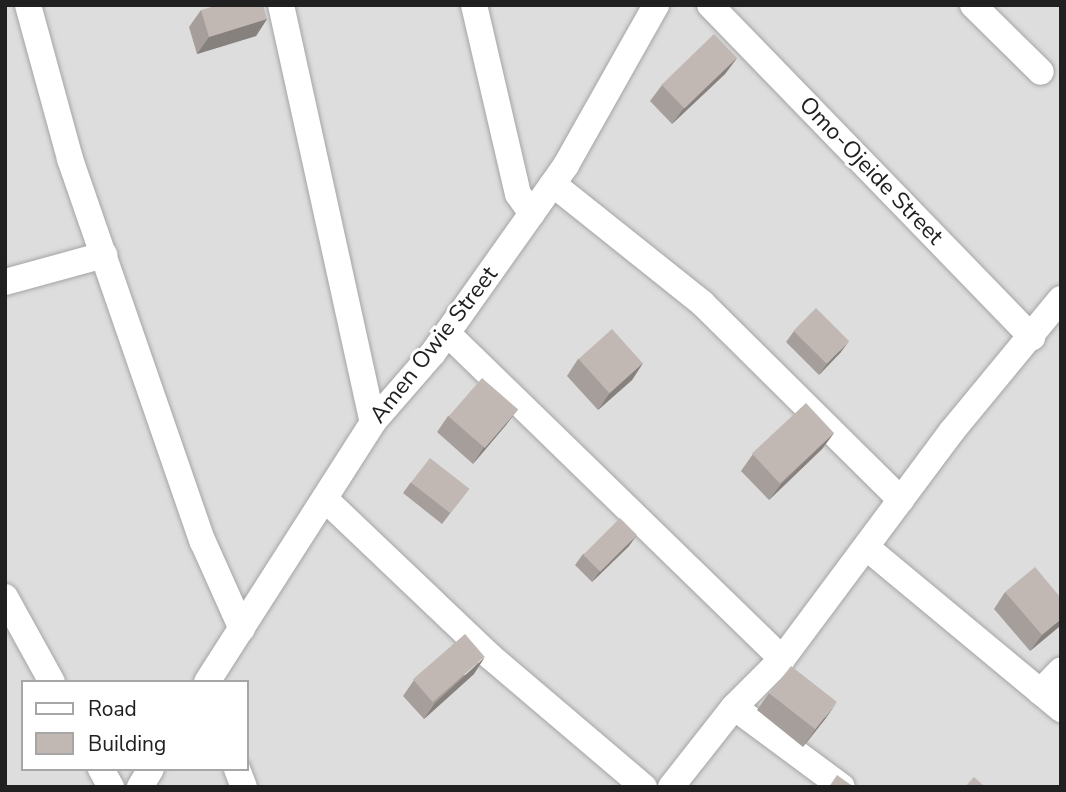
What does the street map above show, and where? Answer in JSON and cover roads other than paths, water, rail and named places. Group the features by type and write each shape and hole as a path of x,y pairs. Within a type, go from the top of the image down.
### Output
{"street":[{"path":"28,5 70,159 203,542 242,629"},
{"path":"281,5 373,422"},
{"path":"474,5 518,194 532,214"},
{"name":"Amen Owie Street","path":"208,680 326,500 373,422 447,333 553,184 656,5"},
{"name":"Omo-Ojeide Street","path":"710,5 1032,337"},
{"path":"973,5 1041,72"},
{"path":"553,184 702,303 901,500"},
{"path":"5,282 104,255"},
{"path":"671,787 734,707 782,659 952,431 1061,299"},
{"path":"447,333 782,659"},
{"path":"326,500 491,657 644,787"},
{"path":"866,547 1061,709"},
{"path":"5,597 51,680"},
{"path":"1040,692 1061,670"},
{"path":"734,707 842,787"},
{"path":"102,771 111,787"},
{"path":"140,787 150,771"}]}
